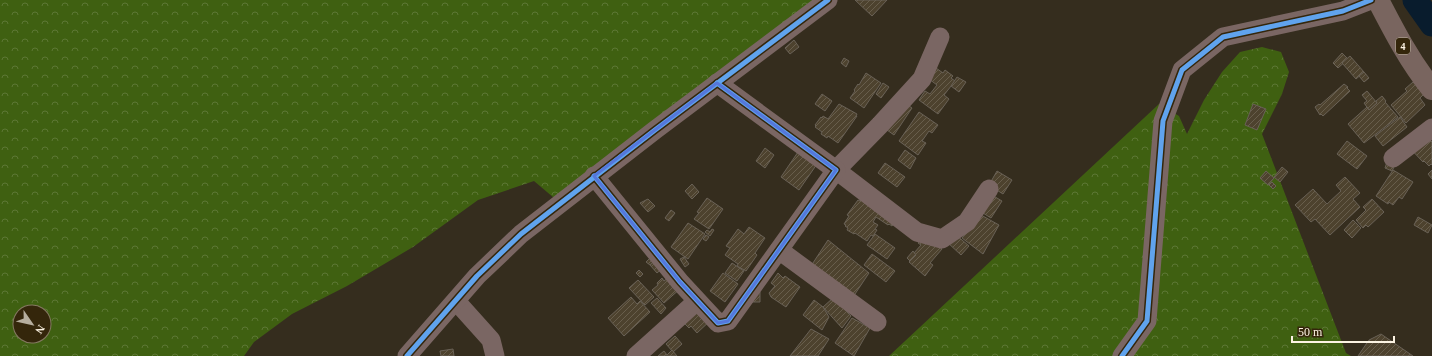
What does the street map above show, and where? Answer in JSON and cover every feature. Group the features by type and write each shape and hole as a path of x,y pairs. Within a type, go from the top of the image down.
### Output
{"main road":[{"name":"4","path":"1378,0 1421,76 1432,89"}],"street":[{"path":"407,356 477,276 521,234 594,176 828,0"},
{"path":"1122,356 1147,321 1163,121 1182,70 1223,37 1343,11 1371,0"},
{"path":"594,176 680,282 718,323 728,321 836,170 922,79 940,38"},
{"path":"717,83 836,170 917,232 942,239 967,222 989,189"},
{"path":"1394,158 1432,128"},
{"path":"779,250 877,322"},
{"path":"636,356 697,300"},
{"path":"456,301 491,340 495,356"}],"highlighted area":[{"path":"717,83 836,170 728,321 718,323 680,282 594,176"}],"green space":[{"path":"0,0 825,0 560,203 534,181 478,200 413,247 347,286 292,314 254,342 244,356 0,356"},
{"path":"1262,47 1281,52 1289,72 1282,94 1262,134 1346,353 1351,356 889,356 1159,104 1179,116 1187,134 1204,100 1222,72 1240,52"}],"building":[{"path":"855,0 887,0 872,16"},
{"path":"794,40 799,47 790,54 785,48"},
{"path":"1342,53 1348,59 1338,68 1333,63"},
{"path":"1350,56 1364,72 1356,79 1342,63"},
{"path":"844,58 849,61 846,67 841,63"},
{"path":"936,68 943,73 945,70 953,76 951,78 955,81 944,95 949,99 938,114 919,100 925,91 930,94 937,85 929,79"},
{"path":"1364,72 1369,78 1364,82 1359,76"},
{"path":"866,73 881,83 864,108 850,98"},
{"path":"957,77 966,82 959,92 951,86"},
{"path":"1413,82 1424,94 1420,98 1425,105 1406,123 1391,105 1407,91 1405,89"},
{"path":"883,83 889,87 881,98 876,94"},
{"path":"1344,84 1350,91 1323,116 1321,114 1320,115 1315,107 1319,104 1320,105"},
{"path":"1367,91 1377,103 1369,110 1364,103 1367,101 1362,95"},
{"path":"822,94 832,101 825,111 815,104"},
{"path":"1382,96 1386,101 1385,102 1398,117 1364,143 1348,124 1367,107 1369,110"},
{"path":"899,99 912,108 894,135 880,125"},
{"path":"839,104 857,114 857,116 838,143 828,136 827,138 821,134 822,132 815,127 815,125 823,116 828,119"},
{"path":"1253,104 1266,109 1257,130 1245,125"},
{"path":"919,112 938,125 932,133 929,131 922,141 926,143 918,155 899,141"},
{"path":"1400,117 1407,127 1383,146 1375,136"},
{"path":"1425,135 1432,142 1432,165 1431,164 1429,166 1424,161 1423,162 1407,145"},
{"path":"1347,141 1367,156 1357,169 1337,154"},
{"path":"765,148 774,155 765,168 756,161"},
{"path":"905,150 916,158 910,169 898,160"},
{"path":"798,152 817,164 799,190 781,177"},
{"path":"1387,162 1395,165 1392,171 1385,168"},
{"path":"885,163 905,177 897,187 878,173"},
{"path":"1282,167 1288,172 1280,182 1274,177"},
{"path":"1393,170 1413,182 1402,199 1399,197 1393,205 1389,202 1388,204 1376,196"},
{"path":"1432,170 1432,179 1428,174"},
{"path":"997,171 1012,180 1003,194 989,185"},
{"path":"1266,171 1274,178 1268,185 1260,178"},
{"path":"1345,177 1360,193 1353,199 1360,207 1330,235 1315,219 1311,222 1295,205 1313,189 1327,204 1341,191 1336,185"},
{"path":"1272,182 1276,186 1273,189 1269,185"},
{"path":"692,184 699,192 692,199 685,191"},
{"path":"868,189 901,213 892,226 876,217 873,222 878,225 875,229 877,230 867,241 855,233 854,234 847,230 848,228 844,224 849,216 847,215 858,200 860,201"},
{"path":"985,191 1002,201 991,218 983,213"},
{"path":"707,198 723,209 709,229 694,219"},
{"path":"648,199 655,206 648,212 640,203"},
{"path":"1372,199 1384,212 1368,227 1366,225 1363,228 1356,220 1366,210 1363,207"},
{"path":"671,210 675,213 669,221 665,218"},
{"path":"981,215 999,225 983,254 962,238"},
{"path":"1418,217 1432,225 1428,233 1414,225"},
{"path":"1353,220 1361,228 1352,238 1344,230"},
{"path":"688,223 705,234 688,259 671,247"},
{"path":"749,227 765,238 755,253 757,255 746,271 737,266 738,264 725,255 730,248 726,246 738,229 744,234"},
{"path":"712,229 714,230 710,236 705,232 707,230 710,232"},
{"path":"875,234 895,248 887,259 867,245"},
{"path":"955,234 969,246 961,255 947,242"},
{"path":"706,235 709,237 706,241 703,239"},
{"path":"924,236 942,249 930,263 933,265 925,276 909,262 916,255 914,253 921,245 918,243"},
{"path":"828,240 869,273 853,297 811,266"},
{"path":"913,251 916,255 910,261 907,258"},
{"path":"872,254 895,271 886,282 864,265"},
{"path":"653,255 657,259 650,265 646,262"},
{"path":"684,257 689,264 685,267 680,259"},
{"path":"657,259 664,267 657,273 650,265"},
{"path":"732,263 744,271 737,281 725,273"},
{"path":"639,270 643,274 640,277 636,273"},
{"path":"723,273 738,284 725,302 710,291"},
{"path":"778,273 783,278 785,276 800,287 786,307 771,297 769,293 775,286 771,283"},
{"path":"670,276 681,288 664,303 652,290 658,285 657,283 662,278 664,281"},
{"path":"638,280 654,297 645,305 629,288"},
{"path":"760,292 760,302 750,302"},
{"path":"631,297 637,304 640,301 650,312 624,336 608,318"},
{"path":"657,298 666,308 661,314 651,303"},
{"path":"833,298 851,316 842,328 823,307"},
{"path":"814,300 823,307 829,317 822,330 803,315"},
{"path":"698,304 712,319 697,333 691,326 689,328 685,324"},
{"path":"852,318 870,328 854,356 835,343"},
{"path":"811,329 829,339 818,356 790,356"},
{"path":"1381,334 1413,356 1358,356 1369,340"},
{"path":"675,336 682,344 673,352 666,344"},
{"path":"453,349 454,356 441,356 440,351"},
{"path":"672,350 677,356 658,356 664,351 667,355"}],"waterway":[{"path":"1415,0 1432,24"}],"cycle path":[{"path":"407,356 477,276 521,234 655,130 828,0"},
{"path":"1122,356 1147,321 1163,121 1182,70 1223,37 1343,11 1371,0"},
{"path":"594,176 680,282 718,323 728,321 836,170 717,83"}]}
